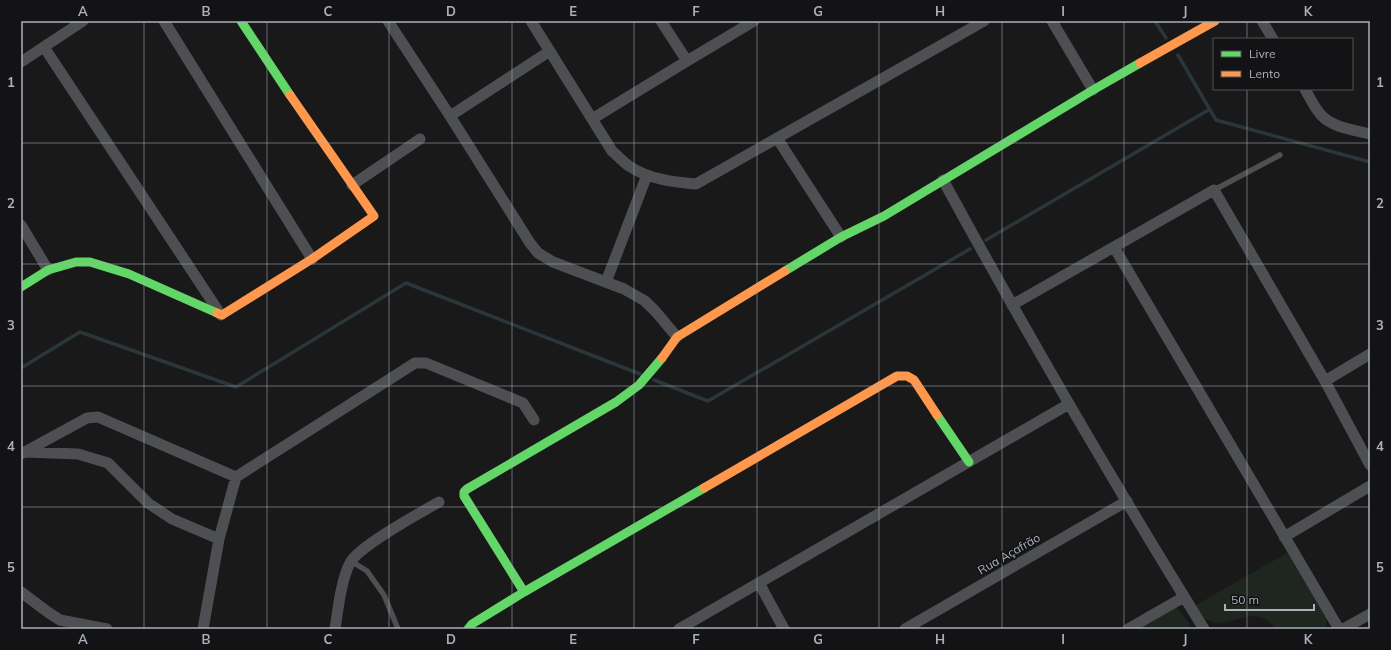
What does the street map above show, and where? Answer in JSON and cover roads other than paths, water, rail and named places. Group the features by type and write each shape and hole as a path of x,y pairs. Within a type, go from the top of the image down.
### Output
{"street":[{"path":"21,62 83,21"},
{"path":"164,21 312,259"},
{"path":"222,316 312,259 374,216 309,124 241,21"},
{"path":"388,21 450,116 530,244 538,253 553,262 624,289 645,301 677,337"},
{"path":"531,21 612,151 629,166 647,174 674,182 696,184 984,21"},
{"path":"661,21 687,60"},
{"path":"592,119 687,60 754,21"},
{"path":"1052,21 1093,90"},
{"path":"524,592 464,496 464,492 616,402 639,385 657,365 677,337 840,238 884,216 1093,90 1215,21"},
{"path":"1262,21 1272,38"},
{"path":"44,47 222,316"},
{"path":"450,116 550,51"},
{"path":"1305,90 1321,115 1327,120 1335,124 1370,134"},
{"path":"777,138 840,238"},
{"path":"352,185 420,139"},
{"path":"606,282 647,174"},
{"path":"943,180 1069,404 1204,629"},
{"path":"1012,305 1214,190 1325,382 1370,465"},
{"path":"21,224 48,270"},
{"path":"1114,246 1339,629"},
{"path":"21,287 48,270 76,262 90,262 129,274 222,316"},
{"path":"1325,382 1370,354"},
{"path":"203,629 219,539 236,477 415,363 426,364 523,403 534,420"},
{"path":"468,629 472,624 524,592 897,376 908,376 914,380 969,462"},
{"path":"679,629 1069,404"},
{"path":"23,453 87,418 98,417 236,477"},
{"path":"23,453 78,454 108,462 148,503 172,519 219,539"},
{"path":"1284,537 1370,486"},
{"name":"Rua Açafrão","path":"905,629 1127,501"},
{"path":"335,629 345,573 350,561 366,547 439,502"},
{"path":"758,583 784,629"},
{"path":"21,592 49,614 60,620 107,629"},
{"path":"1128,629 1184,597"},
{"path":"1343,629 1370,614"}],"lane":[{"path":"1214,190 1280,154"},
{"path":"350,561 368,571 384,595 398,629"}],"waterway":[{"path":"1155,21 1166,38"},
{"path":"1178,55 1216,120 1370,162"},
{"path":"986,240 1210,109"},
{"path":"654,380 708,401 970,249"},
{"path":"21,368 80,332 236,387 406,283 640,374"}]}
